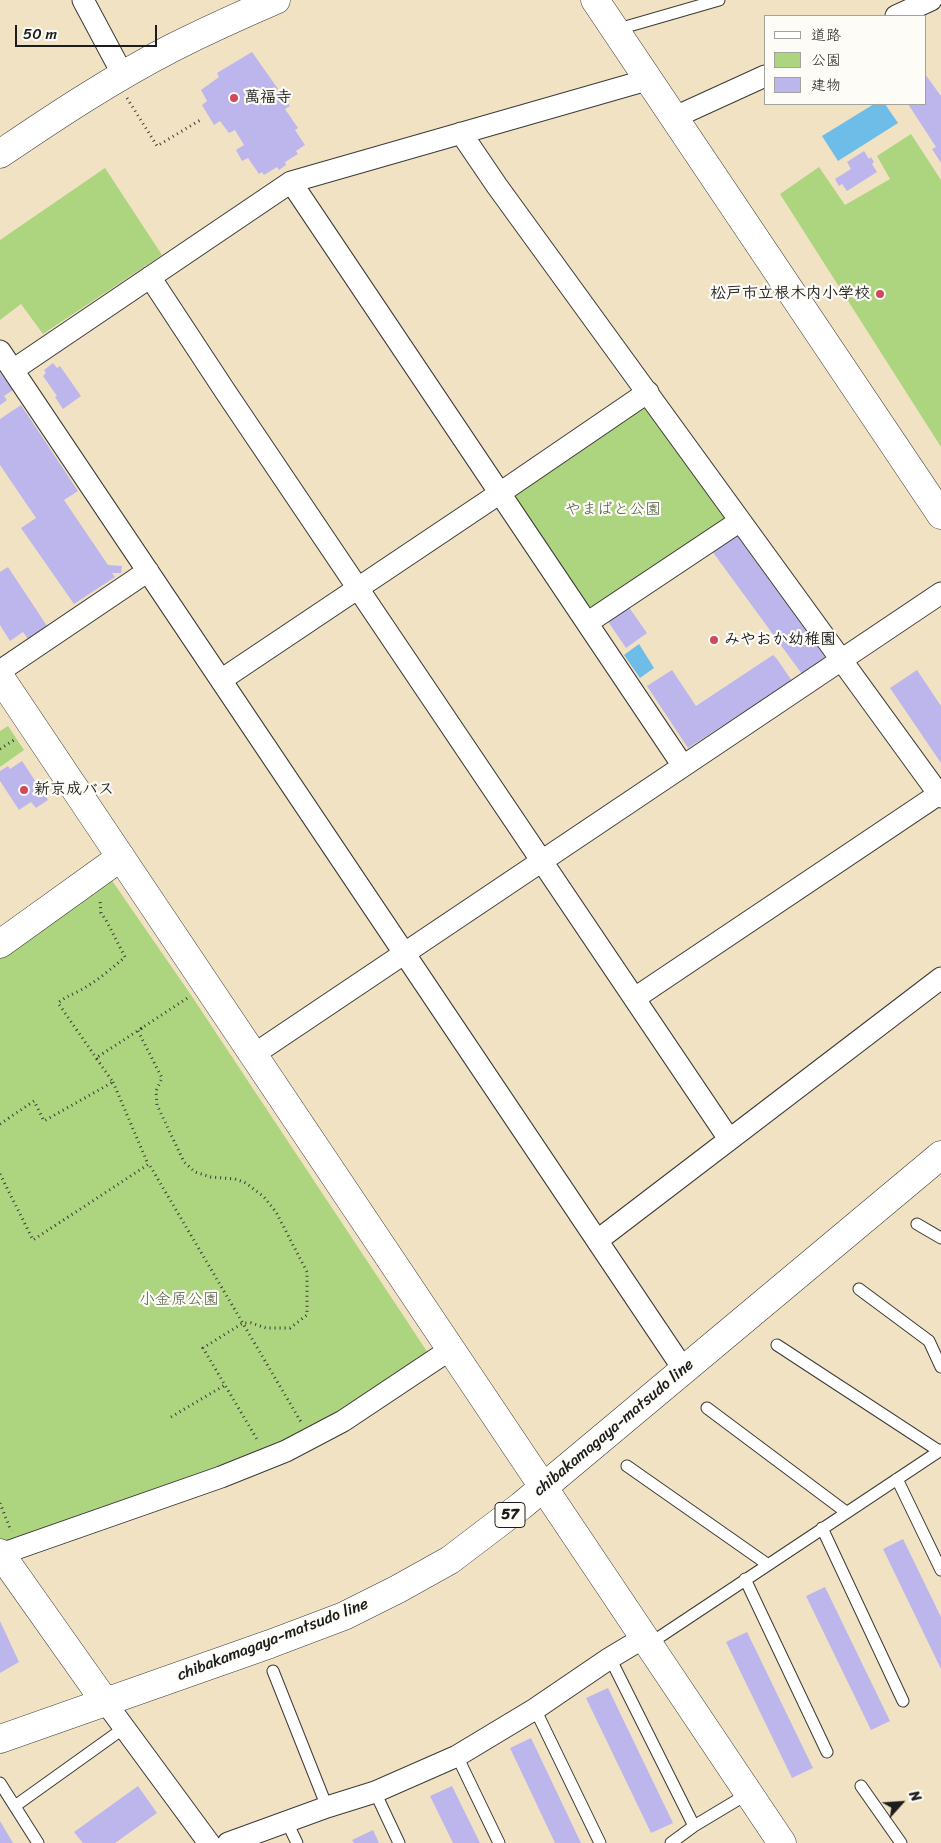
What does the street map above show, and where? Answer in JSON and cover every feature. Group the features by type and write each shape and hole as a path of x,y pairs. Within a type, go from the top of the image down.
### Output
{"street":[{"path":"83,0 124,85"},
{"path":"0,154 64,111 124,85 171,48 276,0"},
{"path":"595,0 941,515"},
{"path":"898,15 931,0"},
{"path":"673,118 764,76"},
{"path":"13,370 291,182 647,80"},
{"path":"461,133 503,194 940,795 635,998"},
{"path":"291,182 684,766"},
{"path":"150,277 729,1139"},
{"path":"0,351 684,1370"},
{"path":"221,680 648,392"},
{"path":"587,623 740,521"},
{"path":"0,671 148,571"},
{"path":"253,1055 941,594"},
{"path":"0,677 782,1843"},
{"path":"0,944 121,857"},
{"path":"598,1240 941,978"},
{"name":"chibakamagaya-matsudo line","path":"0,1739 106,1703 344,1616 398,1590 450,1560 544,1487 941,1156"},
{"path":"209,1843 106,1703 6,1552 221,1478 286,1451 349,1416 451,1349"},
{"path":"228,1843 327,1807 375,1792 457,1756 535,1709 610,1658 647,1641"}],"lane":[{"path":"615,30 719,0"},
{"path":"917,1224 941,1238"},
{"path":"859,1289 929,1342 941,1367"},
{"path":"647,1641 940,1451 777,1345"},
{"path":"707,1408 846,1512"},
{"path":"627,1466 767,1564"},
{"path":"897,1479 941,1570"},
{"path":"822,1528 903,1701"},
{"path":"745,1579 827,1752"},
{"path":"610,1658 694,1826"},
{"path":"273,1671 327,1807"},
{"path":"535,1709 600,1843"},
{"path":"15,1806 124,1728"},
{"path":"457,1756 499,1843"},
{"path":"0,1783 38,1843"},
{"path":"861,1786 902,1843"},
{"path":"375,1792 399,1843"},
{"path":"671,1843 694,1826 749,1793"},
{"path":"287,1822 297,1843"}],"path":[{"path":"124,85 157,146 202,119"},
{"path":"0,749 16,738"},
{"path":"100,898 101,913 125,957 100,977 80,991 66,996 58,1004 113,1082 149,1164 311,1438"},
{"path":"98,1060 96,1058 190,996"},
{"path":"138,1031 162,1078 156,1091 157,1106 184,1162 195,1172 211,1177 235,1179 246,1183 264,1197 276,1212 307,1272 307,1315 290,1328 266,1328 251,1323 243,1323 203,1348 268,1458"},
{"path":"0,1124 34,1101 44,1121 113,1082"},
{"path":"1,1177 33,1240 149,1164"},
{"path":"171,1417 225,1385"},
{"path":"0,1503 6,1552"}],"green space":[{"path":"911,134 941,180 941,447 780,194 819,167 845,205 890,179 877,156"},
{"path":"105,168 162,255 43,334 21,304 0,320 0,240"},
{"name":"やまばと公園","path":"642,405 649,406 727,515 724,521 597,607 587,606 515,498 516,490"},
{"path":"8,726 24,750 0,767 0,731"},
{"name":"小金原公園","path":"104,869 191,995 434,1362 315,1435 0,1553 0,944"}],"water":[{"path":"872,105 886,105 898,123 838,161 822,136"},
{"path":"639,644 654,668 640,678 624,655"}],"building":[{"path":"252,52 290,106 285,109 298,128 295,130 305,145 296,151 298,154 285,162 286,165 279,170 277,167 264,175 262,172 259,174 248,158 242,161 236,150 244,145 235,130 229,133 220,121 214,125 202,105 207,101 201,90 219,77 217,73"},
{"path":"926,75 941,96 941,163 932,149 936,147 909,105 926,105"},
{"path":"864,151 869,159 871,157 874,162 872,164 877,172 847,191 842,184 839,186 835,179 851,169 847,162"},
{"path":"53,363 57,368 60,366 81,396 63,409 55,397 57,396 43,376 46,373 44,370"},
{"path":"0,373 13,390 4,396 7,400 0,405"},
{"path":"21,405 78,491 64,500 108,565 122,566 121,573 112,573 115,577 74,604 21,528 36,518 0,465 0,419"},
{"path":"736,534 825,657 802,674 712,551"},
{"path":"8,567 47,626 28,639 23,632 10,641 0,625 0,572"},
{"path":"628,606 647,633 626,648 607,620"},
{"path":"773,655 792,681 688,748 647,686 672,670 696,706"},
{"path":"917,670 941,706 941,763 890,688"},
{"name":"新京成バス","path":"22,761 48,800 36,808 31,802 19,810 0,781 0,771 8,766 10,769"},
{"path":"903,1539 941,1617 941,1669 883,1549"},
{"path":"825,1587 890,1721 871,1730 806,1596"},
{"path":"0,1621 19,1662 0,1673"},
{"path":"747,1632 813,1768 792,1778 726,1642"},
{"path":"608,1688 673,1823 651,1833 586,1698"},
{"path":"531,1738 581,1843 555,1843 510,1748"},
{"path":"138,1786 157,1813 115,1843 83,1843 74,1832"},
{"path":"452,1786 480,1843 453,1843 430,1796"},
{"path":"0,1821 13,1843 0,1843"},
{"path":"373,1830 379,1843 354,1843 352,1840"}],"place":[{"name":"萬福寺","path":"234,98"},
{"name":"松戸市立根木内小学校","path":"880,294"},
{"name":"みやおか幼稚園","path":"714,640"},
{"name":"新京成バス","path":"24,790"}]}
